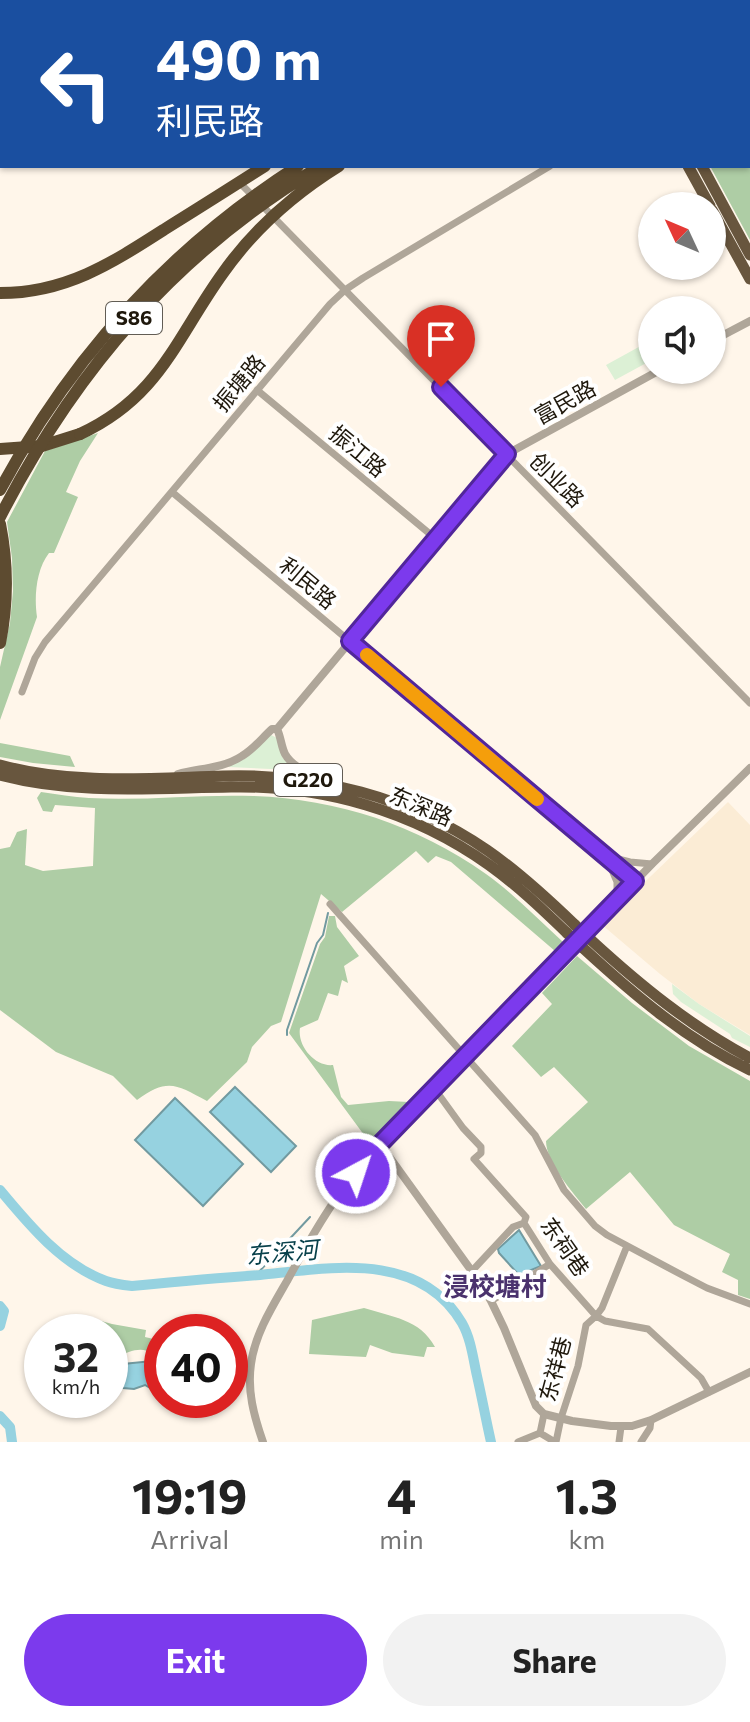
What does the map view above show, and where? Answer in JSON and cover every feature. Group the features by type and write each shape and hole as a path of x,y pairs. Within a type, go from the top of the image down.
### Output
{"highway":[{"path":"0,293 46,289 91,273 262,168"},
{"name":"S86","path":"0,490 66,383 125,310 222,220 295,168"},
{"name":"S86","path":"0,517 59,414 135,317 179,273 226,233 318,168"},
{"path":"0,449 42,446 80,434 118,413 143,390 170,357 219,279 245,245 287,204 336,168"},
{"path":"689,168 702,192"},
{"path":"703,168 750,255"},
{"path":"726,235 750,279"},
{"path":"0,524 7,589 0,643"},
{"name":"东深路","path":"0,765 73,776 259,776 305,780 335,785 407,807 472,840 520,875 659,1014 750,1070"},
{"name":"东深路","path":"0,775 41,784 104,789 274,787 361,803 416,823 466,850 571,929"},
{"name":"东深路","path":"587,944 706,1033 750,1058"}],"street":[{"name":"振塘路","path":"22,692 45,642 330,304 345,290 547,168"},
{"name":"创业路","path":"237,180 750,703"},
{"path":"726,334 750,321"},
{"name":"富民路","path":"169,777 237,759 272,729 277,729 507,454 638,382"},
{"name":"振江路","path":"257,390 436,539"},
{"name":"利民路","path":"172,492 635,881"},
{"path":"277,729 291,762 335,785"},
{"path":"263,1442 250,1395 251,1363 260,1332 304,1250 348,1184 380,1144 434,1088 617,899 750,768"},
{"path":"606,856 617,882 617,899"},
{"name":"利民路","path":"606,856 652,864"},
{"path":"330,904 540,1142 556,1177 601,1231 707,1288 750,1304"},
{"name":"东祠巷","path":"434,1088 481,1147 481,1153 474,1159 526,1217 524,1223 550,1264 596,1316"},
{"path":"380,1144 491,1301 536,1406 544,1414 621,1427 651,1420 750,1372"},
{"path":"472,1271 513,1227 524,1223"},
{"name":"东祥巷","path":"556,1442 578,1366 586,1325 602,1308 627,1246"},
{"path":"491,1301 550,1264"},
{"path":"596,1316 605,1321 648,1329 701,1378 709,1392"},
{"path":"540,1433 544,1414"},
{"path":"641,1442 650,1428 651,1420"},
{"path":"619,1442 621,1427"},
{"path":"518,1442 540,1433"},
{"path":"540,1433 556,1442"}],"shaded area":[{"path":"728,802 750,825 750,1035 699,1004 601,924"}],"green space":[{"path":"711,168 750,168 750,240"},
{"path":"638,347 638,368 615,380 606,365"},
{"path":"98,433 80,461 66,492 78,497 54,553 49,553 41,567 36,592 37,617 0,720 0,667 10,623 13,591 7,522 45,451"},
{"path":"271,735 277,738 283,758 293,770 228,767"},
{"path":"0,743 70,756 75,767 0,757"},
{"path":"41,792 110,799 253,796 345,809 404,829 460,857 506,890 563,942 555,951 451,862 436,856 428,863 416,851 342,912 321,894 281,1022 271,1026 252,1047 247,1062 207,1101 172,1086 157,1088 137,1100 113,1076 56,1052 0,1010 0,849 10,847 17,832 27,829 25,865 43,871 93,866 95,808 55,805 52,812 43,811 37,798"},
{"path":"329,916 335,916 337,927 359,956 344,966 348,983 342,980 338,996 328,993 318,1020 300,1028 301,1042 314,1059 333,1065 341,1097 348,1105 409,1102 372,1139 367,1139 289,1033 325,937"},
{"path":"577,956 689,1046 750,1081 750,1299 738,1295 738,1280 722,1272 730,1254 674,1225 630,1172 586,1209 550,1158 546,1141 588,1102 554,1067 541,1077 512,1046 552,1004 542,993"},
{"path":"672,984 750,1036 750,1047 681,1002 673,994"},
{"path":"364,1308 413,1325 422,1330 435,1347 427,1347 424,1357 392,1353 370,1345 366,1357 309,1354 312,1320"},
{"path":"128,1327 144,1330 144,1350 130,1352"}],"water":[{"path":"235,1087 296,1146 271,1172 210,1112"},
{"path":"175,1098 243,1164 203,1206 135,1140"},
{"path":"519,1230 541,1266 519,1275 498,1249"},
{"path":"144,1362 144,1385 128,1388 128,1363"}],"waterway":[{"path":"287,1035 328,913"},
{"name":"东深河","path":"0,1190 61,1254 90,1274 115,1284 132,1286 343,1268 398,1274 422,1284 444,1300 465,1329 491,1442"},
{"path":"256,1275 310,1217"},
{"path":"0,1306 4,1311 0,1326"},
{"path":"0,1416 10,1427 12,1442"}],"slow traffic":[{"path":"367,655 537,799"}],"district":[{"name":"浸校塘村","path":"495,1287"}],"route":[{"path":"356,1173 371,1153 635,881 350,641 507,454 441,387"}]}
